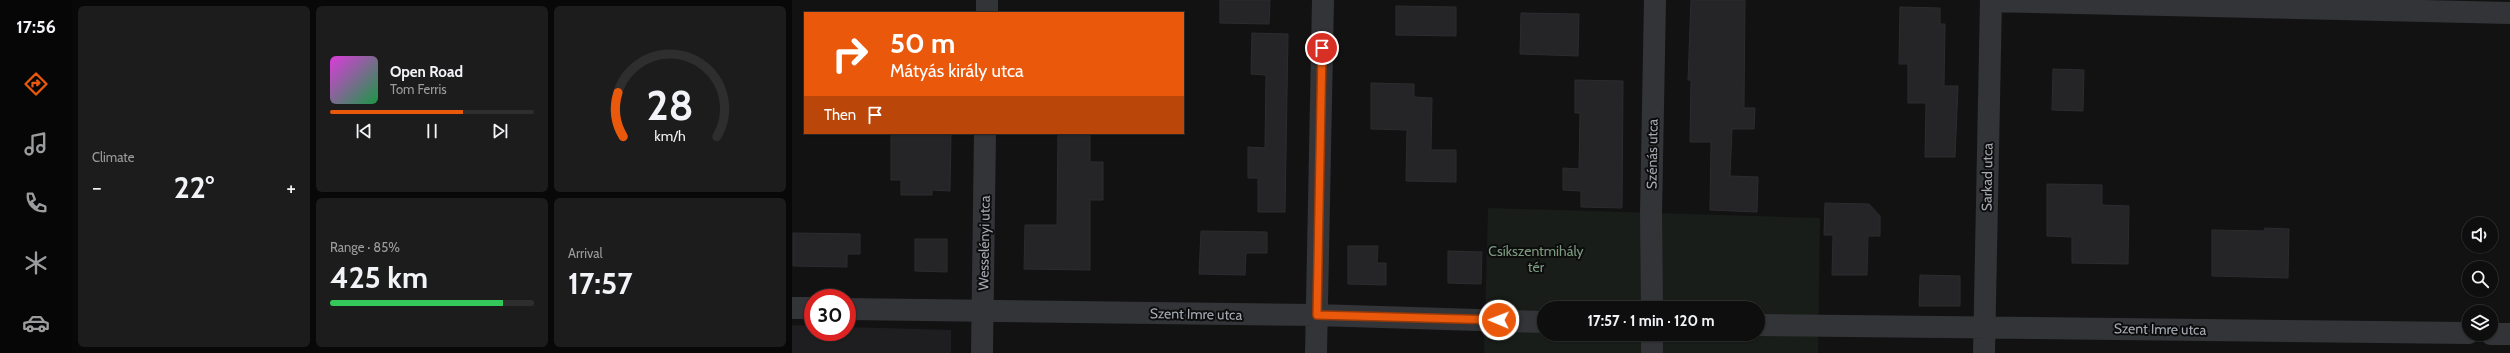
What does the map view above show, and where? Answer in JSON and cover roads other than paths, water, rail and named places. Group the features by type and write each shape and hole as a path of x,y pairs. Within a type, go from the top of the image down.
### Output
{"street":[{"path":"987,0 987,12"},
{"path":"1316,353 1323,0"},
{"name":"Szénás utca","path":"1652,301 1651,213 1656,0"},
{"path":"1991,1 2510,13"},
{"name":"Sarkad utca","path":"1984,353 1991,1"},
{"name":"Wesselényi utca","path":"982,353 985,134"},
{"path":"792,308 804,308"},
{"name":"Szent Imre utca","path":"856,308 1317,315 1537,322"},
{"name":"Szent Imre utca","path":"1765,325 2462,333"},
{"path":"2498,334 2510,334"},
{"path":"1652,341 1652,353"}],"park label":[{"name":"Csíkszentmihály tér","path":"1536,260"}]}
